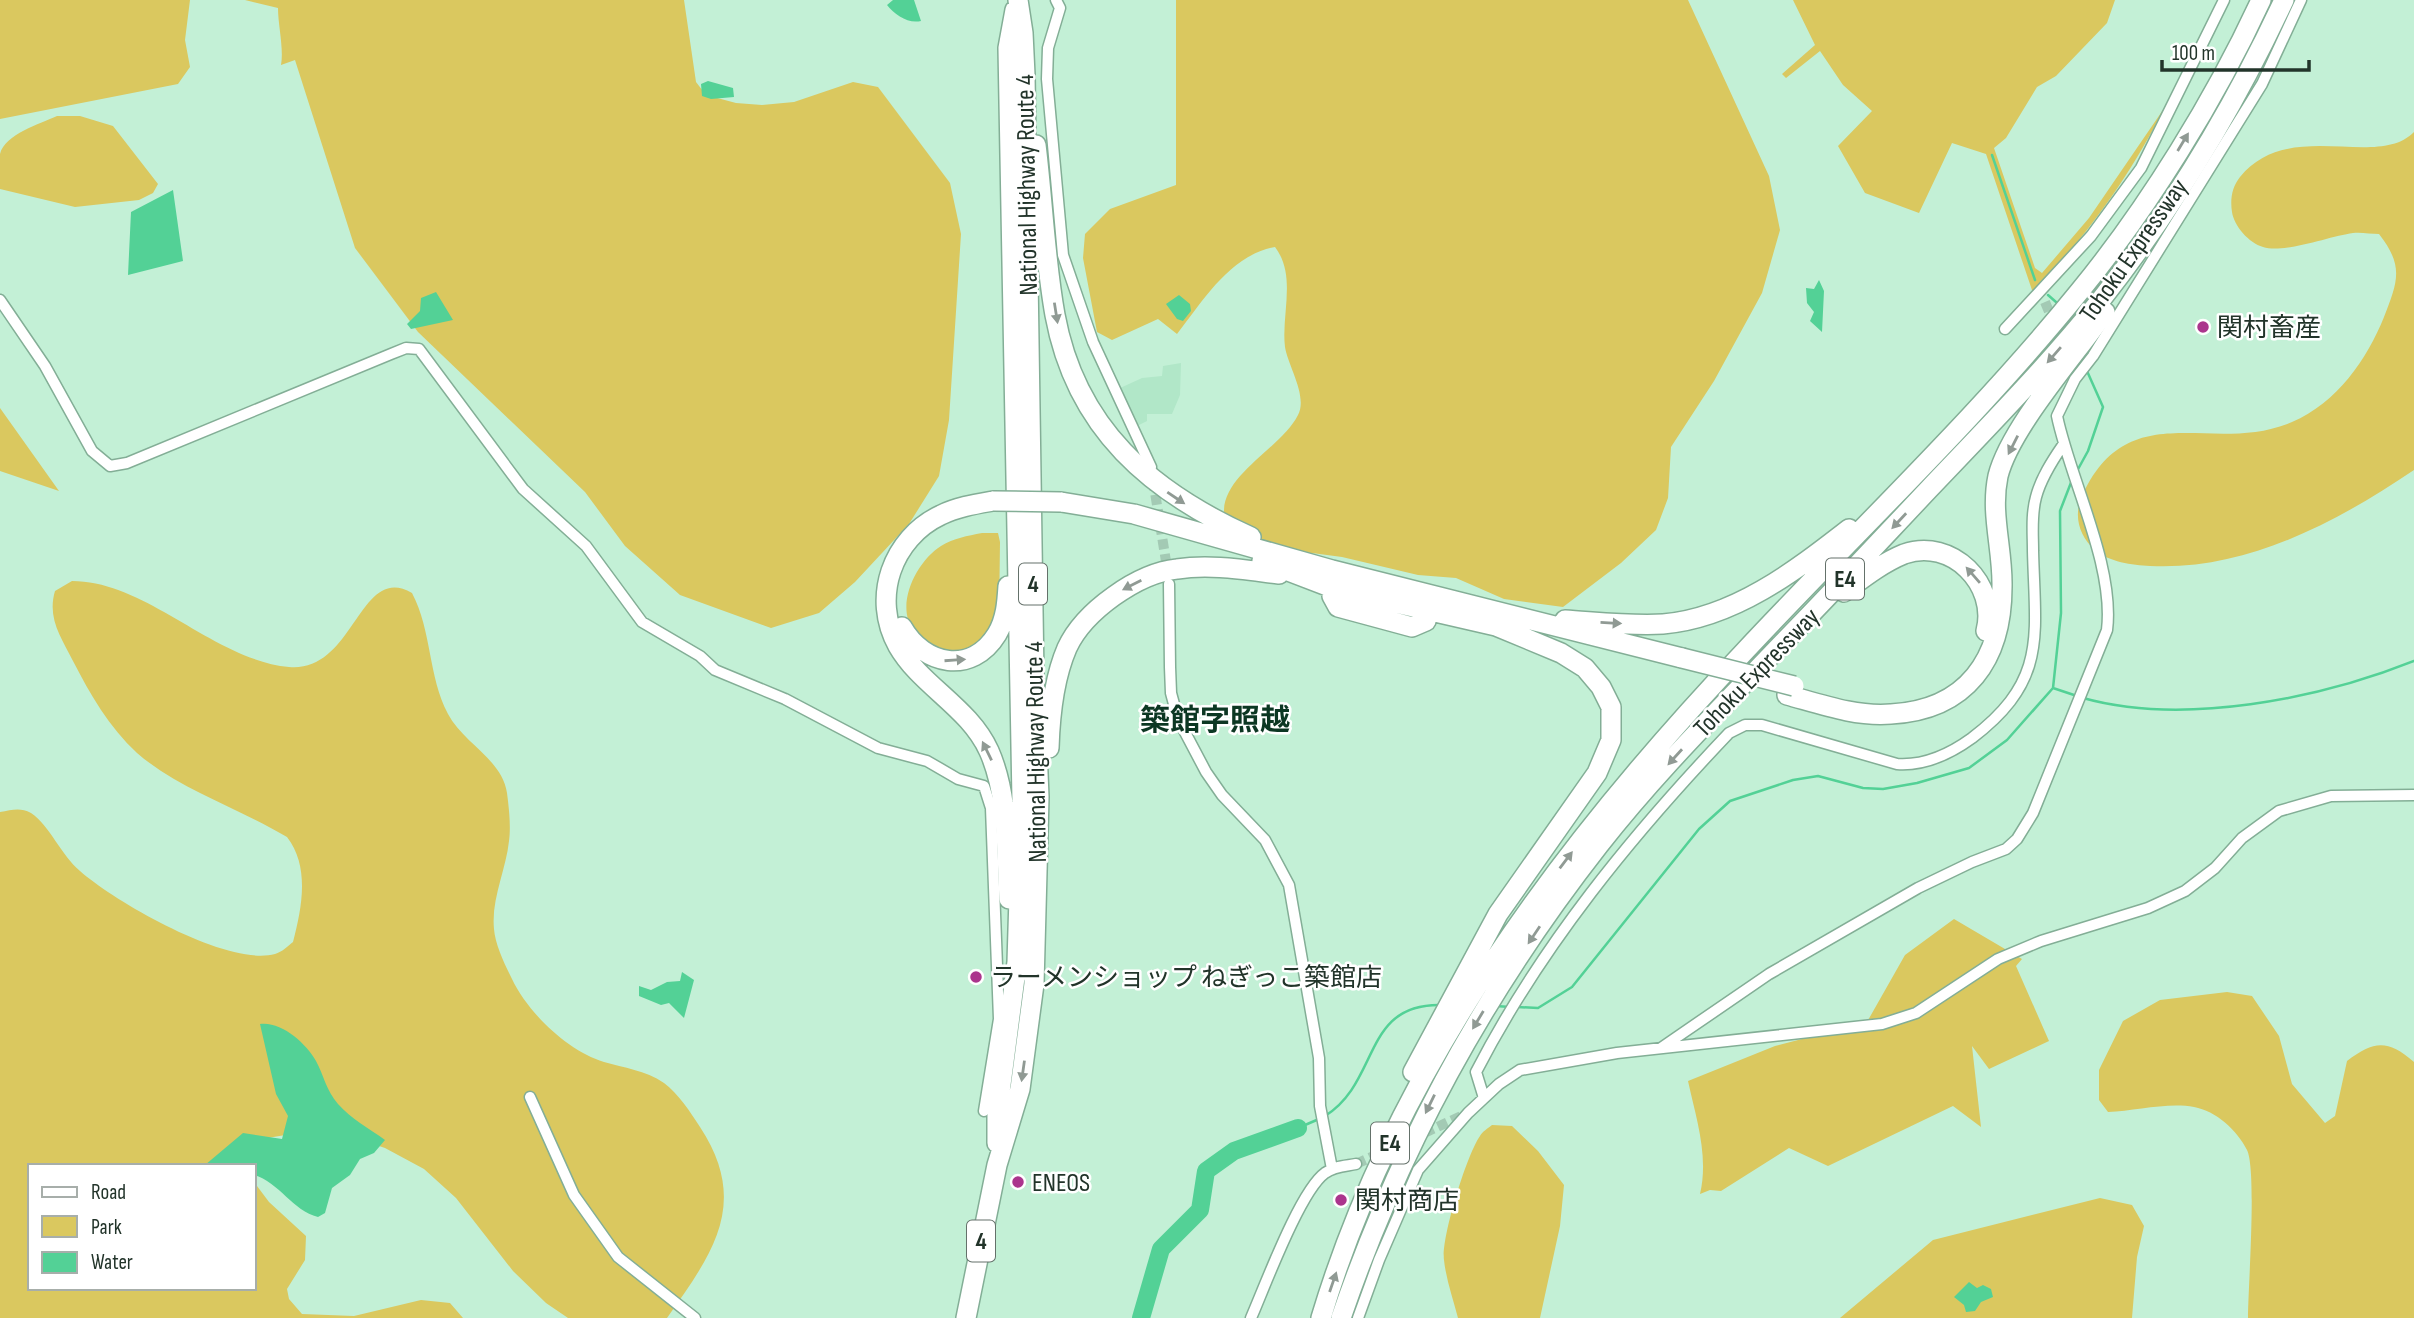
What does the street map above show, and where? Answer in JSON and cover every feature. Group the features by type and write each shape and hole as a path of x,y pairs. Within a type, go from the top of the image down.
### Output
{"highway":[{"name":"National Highway Route 4","path":"1011,1038 1034,984 1039,797 1034,677 1025,75 1023,33 1017,0"},
{"name":"National Highway Route 4","path":"966,1318 997,1165 998,1115 1011,1038 1017,962 1022,800 1008,48 1017,0"},
{"name":"Tohoku Expressway","path":"1463,994 1643,764 1742,653 1942,443 2080,291 2126,231 2179,148 2261,0"},
{"name":"Tohoku Expressway","path":"1341,1318 1376,1222 1406,1154 1464,1045 1492,996 1601,842 1711,717 1805,621 2058,351 2149,235 2237,91 2284,0"},
{"path":"1025,75 1032,108 1055,315 1067,357 1090,407 1128,459 1173,497 1310,577 1448,617"},
{"path":"1034,984 1045,930 1049,724 1057,680 1068,646 1118,592 1147,577 1175,569 1209,566 1421,590 1496,618 1790,691 1836,708 1890,715 1924,709 1954,695 1974,678 1992,654 2000,621 2003,585 1994,511 1999,475 2014,440 2117,296 2195,161"},
{"path":"1017,962 1011,924 1000,785 988,749 955,705 917,670 898,646 889,622 886,596 896,556 922,527 942,515 994,507 1061,508 1134,514 1426,621 1448,617 1664,624 1735,604 1764,589 1820,552 1942,443"},
{"path":"994,507 936,531 913,552 902,571 898,607 901,625 919,650 934,659 953,663 974,657 999,632 1007,608 1009,554 1018,531"},
{"path":"1790,691 1879,704 1928,697 1954,682 1973,663 1984,640 1988,610 1980,583 1969,569 1942,554 1923,552 1906,554 1882,566 1805,621"},
{"path":"1321,1318 1368,1178 1402,1093 1463,994 1498,914 1597,773 1611,740 1611,707 1601,687 1585,668 1496,618"}],"street":[{"path":"1056,0 1060,8 1048,48 1047,79 1063,255 1093,342 1151,467"},
{"path":"2004,329 2041,298 2141,168 2224,0"},
{"path":"1661,1048 1780,967 1918,888 2006,849 2017,839 2033,813 2069,718 2107,630 2109,617 2102,573 2077,482 2063,445 2057,416 2076,372 2089,360 2262,84 2301,0"},
{"path":"0,300 45,366 81,436 100,460 110,466 127,463 405,348 419,349 523,489 586,546 642,622 700,656 715,670 785,699 878,748 926,761 958,779 984,786 991,808 999,967 1011,1038 984,1111"},
{"path":"1484,1098 1475,1072 1518,995 1632,841 1730,733 1745,725 1762,725 1897,764 1916,764 1949,752 1996,716 2024,681 2035,652 2032,520 2040,483 2063,445"},
{"path":"1169,584 1170,667 1178,719 1206,772 1222,795 1265,840 1279,861 1289,885 1319,1058 1320,1106 1332,1169"},
{"path":"1358,1318 1378,1260 1418,1170 1484,1098 1520,1070 1661,1048 1882,1024 1916,1013 1998,959 2041,942 2148,908 2185,891 2215,868 2242,838 2280,811 2331,796 2414,795"},
{"path":"530,1097 575,1195 618,1257 695,1318"},
{"path":"1251,1318 1300,1208 1317,1181 1332,1169 1356,1164"}],"shaded area":[{"path":"1181,363 1180,395 1172,414 1147,414 1147,421 1137,426 1118,389 1142,378 1162,376 1163,366"}],"green space":[{"path":"0,0 190,0 185,40 190,67 178,84 0,119"},
{"path":"245,0 684,0 696,82 706,95 736,103 762,105 794,102 853,82 878,87 950,183 961,234 949,420 939,476 909,524 855,582 819,613 771,628 680,595 625,546 585,492 418,332 355,248 295,60 281,65 278,8"},
{"path":"1176,0 1688,0 1769,176 1780,230 1762,293 1714,381 1671,447 1668,498 1656,530 1621,563 1563,607 1504,599 1456,578 1418,575 1342,557 1312,553 1264,554 1228,532 1224,511 1233,485 1290,427 1300,407 1299,390 1285,347 1285,270 1275,247 1244,259 1231,269 1177,334 1158,319 1112,340 1097,332 1083,258 1085,234 1110,209 1176,185"},
{"path":"1793,0 2115,0 2107,23 2056,76 2037,87 2006,138 1994,148 2035,268 2042,273 2089,218 2165,107 2106,205 2033,293 1986,154 1952,143 1919,213 1865,193 1838,146 1872,111 1843,85 1820,51 1786,78 1782,74 1815,45"},
{"path":"57,116 80,116 113,126 158,184 153,193 139,200 75,207 0,189 0,154 3,147 16,135"},
{"path":"2414,132 2414,470 2322,525 2255,552 2186,565 2143,566 2114,560 2095,550 2081,531 2078,509 2083,494 2102,464 2124,445 2149,436 2176,433 2233,434 2262,431 2292,422 2308,414 2336,392 2359,364 2384,317 2393,293 2396,274 2392,255 2379,234 2353,233 2272,249 2258,245 2243,233 2233,217 2232,193 2240,177 2260,159 2283,150 2307,146 2378,147 2398,142"},
{"path":"0,408 59,491 0,471"},
{"path":"982,533 998,533 1000,542 999,617 970,651 938,653 916,634 908,620 907,597 911,584 924,562 941,546 956,539"},
{"path":"72,581 100,584 154,606 234,651 289,667 311,664 329,654 367,604 380,592 394,588 412,593 448,714 463,734 498,770 504,781 510,824 509,841 497,896 494,929 503,961 519,992 551,1029 577,1049 590,1057 649,1075 669,1087 693,1116 715,1154 722,1180 724,1204 720,1227 699,1271 667,1318 568,1318 546,1303 513,1271 456,1198 424,1169 385,1148 349,1136 304,1132 261,1139 245,1164 28,1164 28,1290 256,1290 256,1185 269,1202 306,1236 305,1260 287,1289 289,1299 302,1314 354,1316 421,1300 450,1303 463,1318 0,1318 0,812 20,810 31,813 44,825 73,864 96,884 173,929 230,951 255,955 275,954 293,942 302,888 299,861 287,837 172,778 127,743 93,698 60,635 54,619 55,591"},
{"path":"1954,919 2022,959 2016,966 2049,1041 1989,1069 1972,1046 1981,1127 1953,1106 1828,1166 1789,1148 1721,1191 1710,1190 1700,1194 1702,1151 1688,1081 1775,1046 1867,1022 1905,955"},
{"path":"2227,992 2252,996 2279,1036 2292,1084 2325,1123 2335,1116 2347,1061 2357,1054 2373,1046 2388,1046 2414,1062 2414,1318 2248,1318 2251,1181 2250,1162 2243,1143 2225,1122 2202,1109 2173,1106 2108,1112 2099,1100 2099,1070 2123,1021 2160,1000"},
{"path":"1492,1125 1512,1126 1538,1151 1564,1185 1560,1226 1540,1318 1458,1318 1448,1282 1444,1249 1456,1196 1475,1146 1482,1133"},
{"path":"2100,1198 2132,1205 2144,1226 2137,1257 2132,1318 1840,1318 1933,1240"}],"water":[{"path":"893,0 914,0 921,21 907,20 898,15 887,5"},
{"path":"708,81 733,88 734,97 711,99 702,96 701,84"},
{"path":"173,190 183,261 128,275 131,212"},
{"path":"1819,280 1824,291 1822,332 1810,321 1814,312 1807,303 1806,288 1814,289"},
{"path":"436,292 453,320 411,329 407,324 420,311 421,298"},
{"path":"1179,295 1190,304 1191,311 1183,321 1177,319 1166,304"},
{"path":"682,972 694,980 684,1018 669,1003 661,1005 639,996 639,986 651,990 667,982 680,981"},
{"path":"260,1024 284,1030 306,1047 338,1104 354,1119 385,1140 374,1153 360,1159 350,1175 332,1188 325,1213 318,1217 301,1209 271,1184 256,1176 256,1164 206,1164 243,1133 282,1139 288,1116 276,1094"},
{"path":"1969,1282 1977,1288 1983,1285 1991,1289 1993,1297 1981,1302 1975,1311 1966,1312 1964,1305 1954,1297"}],"waterway":[{"path":"1992,155 2035,280"},
{"path":"2048,295 2056,302"},
{"path":"2077,471 2088,451 2103,407 2087,371"},
{"path":"1517,1007 1538,1008 1572,987 1699,829 1730,801 1793,780 1818,776 1863,788 1883,789 1917,783 1969,768 2007,740 2053,688 2061,613 2060,511 2072,480"},
{"path":"2083,698 2122,706 2207,709 2294,697 2377,675 2414,661"},
{"path":"2053,688 2077,696"},
{"path":"1325,1116 1343,1101 1384,1031 1397,1017 1415,1008 1440,1005"},
{"path":"1496,1006 1510,1007"},
{"path":"1298,1128 1319,1119"},
{"path":"1141,1318 1161,1249 1200,1210 1206,1171 1234,1151 1298,1128"}],"tunnel":[{"path":"2045,302 2064,347"},
{"path":"1153,480 1168,574"},
{"path":"1356,1164 1468,1113"}],"place":[{"name":"関村畜産","path":"2203,327"},
{"name":"ラーメンショップ ねぎっこ築館店","path":"976,977"},
{"name":"ENEOS","path":"1018,1182"},
{"name":"関村商店","path":"1341,1200"}],"district":[{"name":"築館字照越","path":"1215,720"}]}
